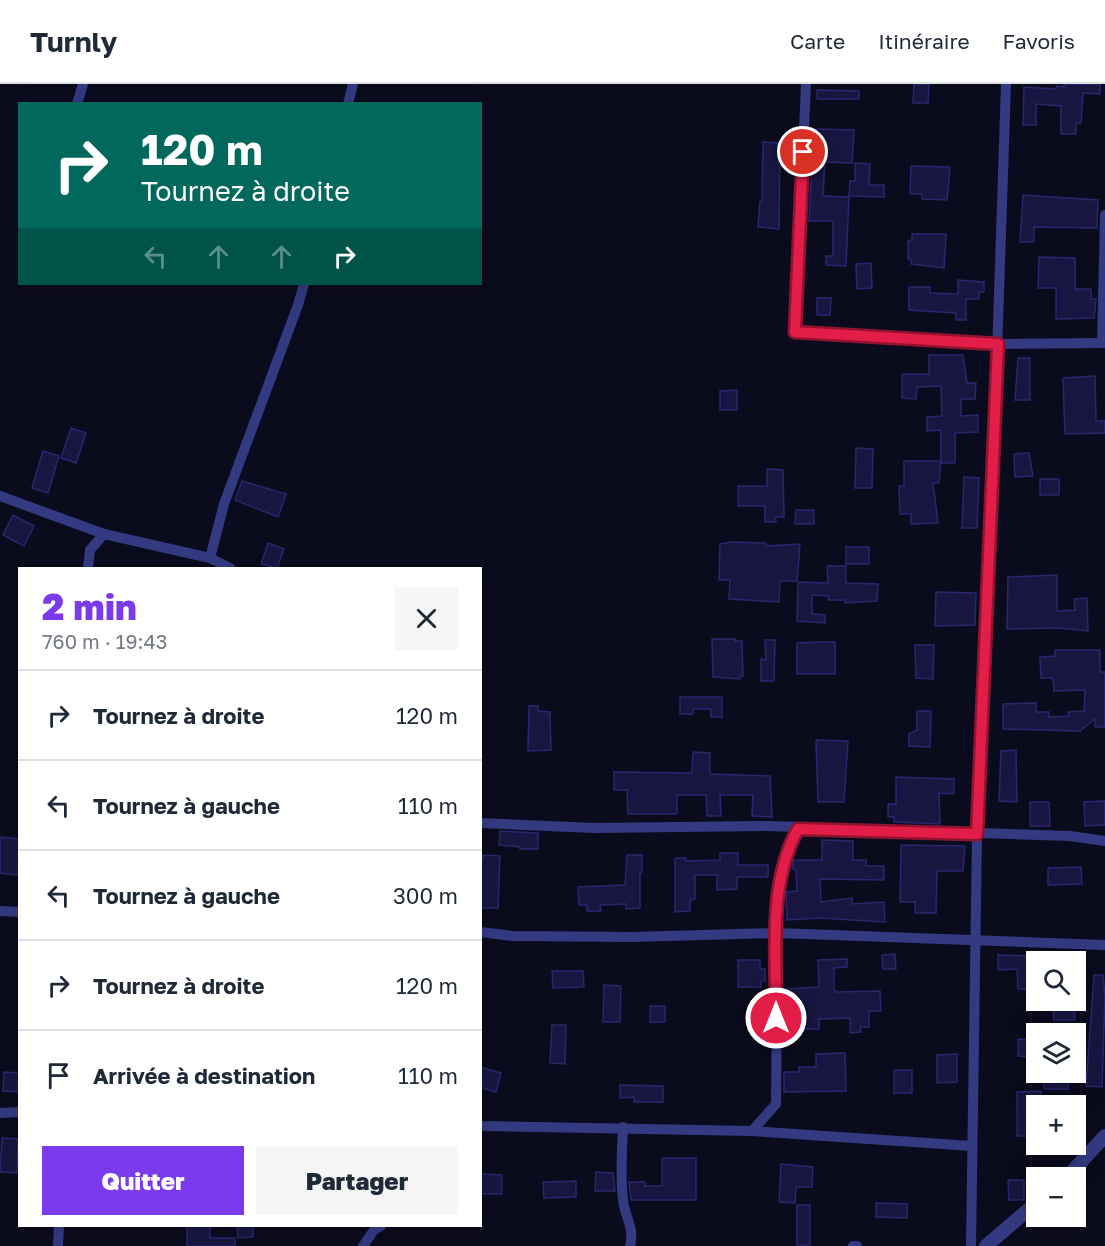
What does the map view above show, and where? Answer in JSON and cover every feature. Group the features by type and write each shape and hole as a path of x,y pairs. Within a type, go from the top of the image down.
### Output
{"street":[{"path":"78,102 83,84"},
{"path":"348,102 353,84"},
{"path":"806,84 795,332 998,344 1103,343 1105,215"},
{"path":"971,1246 977,834 998,344 1006,84"},
{"path":"210,558 224,504 304,285"},
{"path":"0,496 104,534 210,558 228,567"},
{"path":"88,567 90,550 104,534"},
{"path":"482,823 594,828 768,826 798,829 1070,836 1105,841"},
{"path":"752,1131 776,1104 778,887 790,842 798,829"},
{"path":"0,911 18,912"},
{"path":"482,932 513,936 632,937 777,933 1105,945"},
{"path":"0,1113 18,1112"},
{"path":"482,1126 752,1131 972,1146"},
{"path":"623,1127 621,1178 623,1203 633,1229 630,1246"},
{"path":"1076,1167 1105,1136"},
{"path":"986,1246 1026,1212"},
{"path":"58,1246 59,1227"},
{"path":"363,1246 374,1230 379,1227"}],"building":[{"path":"914,84 929,84 928,103 913,103"},
{"path":"1064,84 1100,84 1100,94 1083,93 1081,123 1076,123 1076,134 1061,134 1061,106 1036,104 1036,125 1023,125 1024,87 1056,89 1057,86 1064,87"},
{"path":"817,90 859,91 859,99 817,99"},
{"path":"814,129 854,130 852,163 825,162 823,196 849,197 846,266 826,265 826,256 833,256 833,221 809,221"},
{"path":"763,142 780,143 779,229 758,227 760,202 762,202"},
{"path":"855,163 870,164 869,185 884,185 884,197 849,196 850,181 855,181"},
{"path":"911,166 950,167 947,200 922,199 922,194 910,194"},
{"path":"1023,195 1098,200 1097,228 1034,227 1034,242 1020,242"},
{"path":"912,234 946,234 944,268 911,264 911,259 908,259 908,241 912,240"},
{"path":"1039,257 1075,258 1075,289 1091,289 1091,299 1096,299 1094,318 1056,319 1056,288 1038,288"},
{"path":"871,263 872,288 857,289 856,264"},
{"path":"958,280 984,282 984,292 979,292 979,299 966,299 966,320 956,320 956,313 909,310 909,287 930,287 930,293 958,294"},
{"path":"817,298 831,298 830,315 817,315"},
{"path":"929,355 963,355 967,383 976,383 975,399 961,399 961,416 978,415 978,432 955,433 955,463 941,463 941,430 927,431 927,417 942,416 941,386 917,387 916,399 902,398 902,374 929,374"},
{"path":"1018,358 1030,358 1030,400 1015,400"},
{"path":"1095,376 1096,421 1105,421 1105,433 1065,434 1063,378"},
{"path":"737,390 737,410 720,410 720,391"},
{"path":"71,428 86,433 76,463 61,458"},
{"path":"856,448 873,449 872,488 855,488"},
{"path":"43,451 59,456 48,493 32,488"},
{"path":"1029,453 1033,476 1015,477 1014,454"},
{"path":"904,461 941,461 939,483 933,483 938,523 911,524 911,514 900,514 899,486 904,486"},
{"path":"767,469 783,470 784,517 775,517 776,522 765,522 765,506 738,506 738,486 767,486"},
{"path":"964,477 979,478 977,528 962,528"},
{"path":"1040,479 1059,479 1059,495 1040,495"},
{"path":"242,481 286,494 278,517 235,500"},
{"path":"796,510 814,510 814,524 795,524"},
{"path":"13,515 34,526 24,546 3,535"},
{"path":"268,543 284,549 277,567 261,564"},
{"path":"766,543 766,546 800,544 797,581 780,581 779,602 729,599 730,580 719,580 720,544"},
{"path":"846,547 869,547 869,564 846,564"},
{"path":"827,566 846,566 846,583 878,584 877,601 845,603 845,600 828,600 829,596 812,595 812,614 825,615 825,623 797,621 798,582 828,583"},
{"path":"1057,575 1057,611 1075,610 1074,599 1087,598 1088,631 1058,628 1007,629 1008,577"},
{"path":"936,592 976,593 975,625 935,626"},
{"path":"712,639 742,641 743,676 740,676 740,679 713,677"},
{"path":"765,640 775,640 774,681 761,681 761,659 766,660"},
{"path":"835,642 835,674 797,674 797,643"},
{"path":"915,645 934,645 933,679 916,678"},
{"path":"1055,650 1100,650 1100,672 1105,672 1105,727 1095,727 1095,719 1080,731 1003,729 1003,704 1036,703 1036,712 1049,712 1049,717 1069,716 1068,712 1084,711 1085,690 1054,691 1053,678 1041,678 1040,657 1055,656"},
{"path":"680,697 722,697 722,717 711,717 711,709 693,709 693,714 680,714"},
{"path":"529,706 538,706 538,711 550,712 551,750 528,751"},
{"path":"917,711 931,711 930,747 909,746 909,734 917,730"},
{"path":"816,740 848,741 844,802 818,802"},
{"path":"1016,750 1017,802 999,801 1001,751"},
{"path":"693,752 710,753 710,774 770,776 772,817 752,816 753,795 720,795 721,816 707,816 706,795 677,795 677,814 628,814 627,790 614,790 614,772 692,773"},
{"path":"896,777 954,779 954,794 939,793 940,824 894,822 894,817 888,817 888,804 896,804"},
{"path":"1105,801 1105,825 1085,826 1084,802"},
{"path":"1030,802 1049,802 1050,826 1030,826"},
{"path":"500,831 538,833 538,849 520,849 520,847 499,845"},
{"path":"0,837 18,839 18,875 0,873"},
{"path":"822,840 853,841 853,860 866,860 866,866 884,866 884,880 820,879 821,902 852,898 852,904 884,902 885,922 820,918 787,920 786,892 797,891 793,860 822,860"},
{"path":"901,845 965,846 963,871 937,871 936,913 915,913 915,902 900,902"},
{"path":"720,853 738,853 738,865 768,865 768,877 737,877 737,889 717,890 717,875 695,875 695,899 690,900 690,911 675,912 675,858 686,858 686,861 720,860"},
{"path":"483,855 500,856 498,908 482,908"},
{"path":"627,855 642,855 640,908 626,909 626,904 600,905 601,911 587,911 587,905 579,905 578,887 625,885"},
{"path":"1081,867 1082,884 1048,885 1048,868"},
{"path":"895,954 896,969 883,969 882,955"},
{"path":"998,955 1026,956 1026,989 1018,989 1017,969 998,970"},
{"path":"847,959 847,967 834,968 834,989 836,992 880,991 881,1011 869,1011 869,1027 860,1027 861,1032 850,1033 850,1018 819,1019 819,1029 785,1029 786,989 819,987 818,960"},
{"path":"738,960 760,960 760,969 765,969 765,981 761,981 761,987 738,987"},
{"path":"552,971 583,971 584,987 553,988"},
{"path":"1094,975 1103,975 1105,996 1102,1087 1086,1086"},
{"path":"604,985 621,986 620,1022 603,1022"},
{"path":"650,1006 665,1006 665,1022 650,1022"},
{"path":"1054,1011 1075,1011 1075,1020 1054,1020"},
{"path":"552,1025 566,1025 565,1064 550,1063"},
{"path":"1018,1039 1026,1040 1026,1057 1018,1056"},
{"path":"845,1053 846,1091 784,1092 784,1072 799,1072 799,1067 816,1067 816,1054"},
{"path":"957,1054 957,1082 937,1083 937,1055"},
{"path":"482,1068 501,1073 496,1092 482,1088"},
{"path":"894,1070 912,1070 912,1093 894,1093"},
{"path":"4,1072 18,1073 18,1092 3,1091"},
{"path":"1044,1083 1068,1083 1068,1089 1044,1089"},
{"path":"620,1085 663,1086 663,1102 634,1102 634,1097 620,1098"},
{"path":"1041,1091 1041,1095 1026,1095 1026,1136 1017,1136 1017,1092"},
{"path":"2,1138 18,1139 17,1173 0,1172"},
{"path":"662,1158 696,1158 696,1200 631,1200 629,1182 645,1182 645,1186 662,1186"},
{"path":"781,1164 813,1167 812,1187 796,1187 795,1203 779,1202"},
{"path":"596,1172 613,1173 615,1191 595,1191"},
{"path":"482,1174 502,1175 502,1194 482,1194"},
{"path":"1008,1180 1024,1180 1024,1200 1009,1200"},
{"path":"576,1181 576,1197 544,1198 543,1182"},
{"path":"876,1203 907,1204 907,1218 876,1217"},
{"path":"797,1205 810,1205 810,1245 797,1245"},
{"path":"187,1227 210,1227 210,1238 235,1238 235,1246 187,1246"},
{"path":"237,1227 253,1227 253,1237 238,1238"}],"route":[{"path":"776,1018 778,887 790,842 798,829 977,834 998,344 795,332 803,152"}]}
